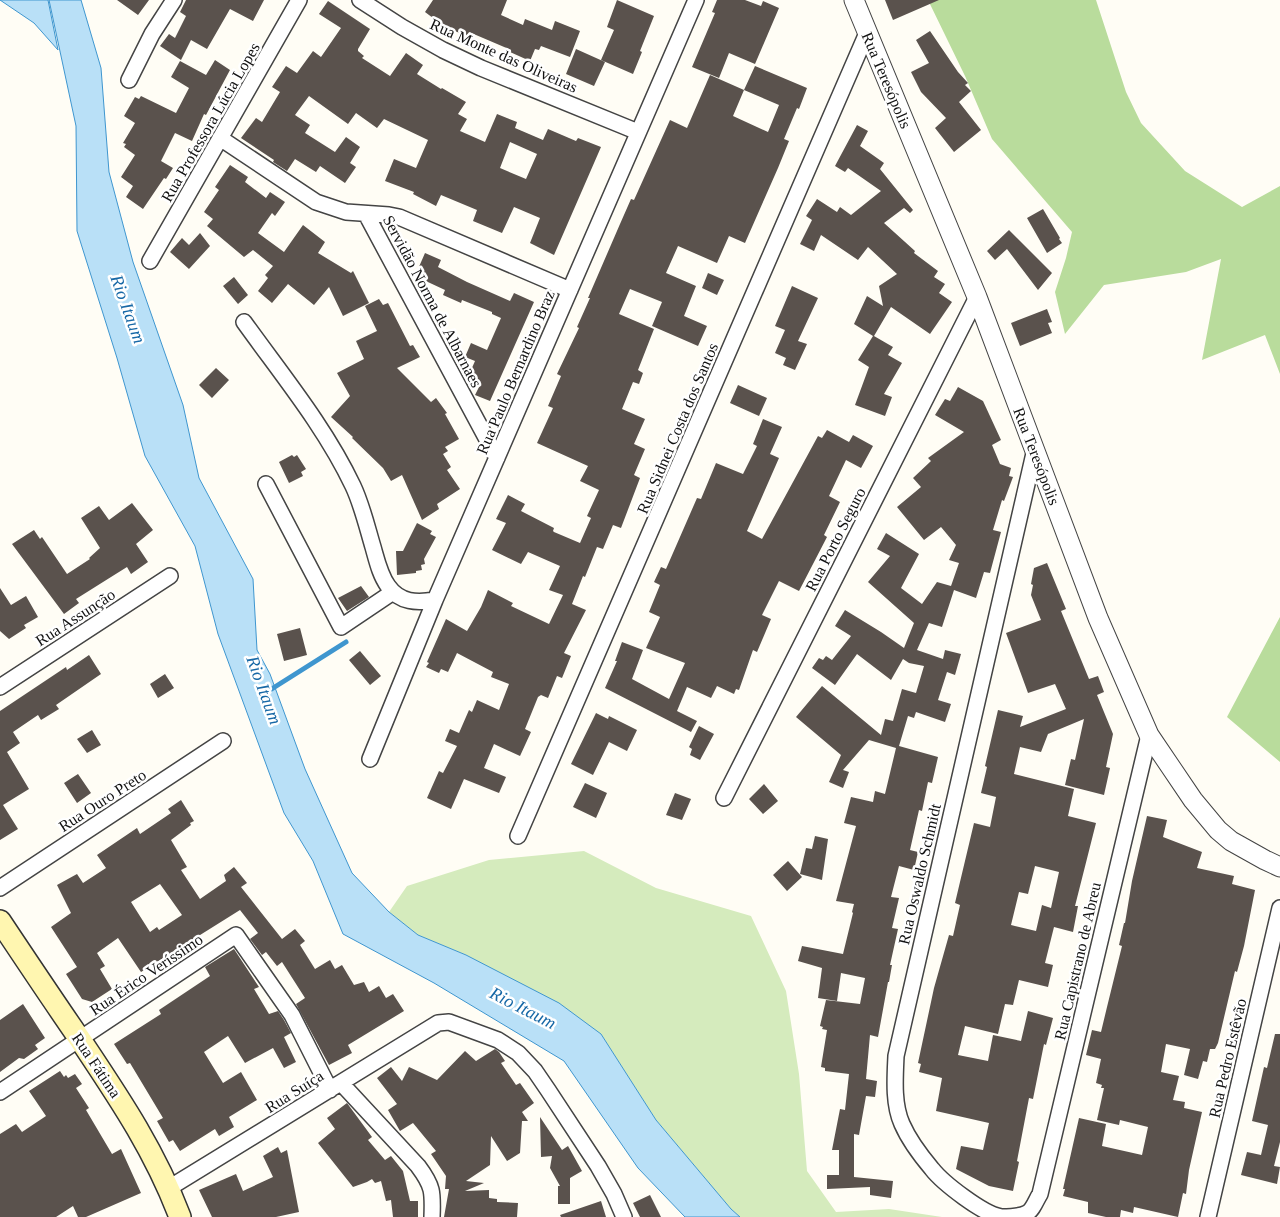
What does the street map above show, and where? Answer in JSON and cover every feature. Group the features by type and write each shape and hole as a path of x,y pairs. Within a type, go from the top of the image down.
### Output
{"main road":[{"name":"Rua Fátima","path":"0,921 122,1101 155,1158 180,1217"}],"street":[{"path":"129,80 152,34 174,0"},
{"name":"Rua Professora Lúcia Lopes","path":"150,261 299,0"},
{"name":"Rua Monte das Oliveiras","path":"360,0 443,50 481,68 638,132"},
{"name":"Rua Paulo Bernardino Braz","path":"370,759 435,600 696,0"},
{"name":"Rua Teresópolis","path":"854,0 977,296 1098,618 1149,735 1192,800 1218,830 1245,849 1280,867"},
{"name":"Rua Sidnei Costa dos Santos","path":"518,836 867,33"},
{"path":"220,138 316,202 346,212 400,216 570,290"},
{"name":"Servidão Norma de Albarnaes","path":"366,214 497,458"},
{"name":"Rua Porto Seguro","path":"724,798 977,296"},
{"path":"244,322 335,453 360,504 379,570 388,587 402,599 417,602 435,600"},
{"name":"Rua Oswaldo Schmidt","path":"1035,449 898,1046 895,1077 897,1104 902,1123 913,1143 933,1170 959,1193 1000,1217 1018,1216 1029,1212 1040,1194"},
{"path":"266,484 341,627 394,592"},
{"name":"Rua Assunção","path":"0,687 170,576"},
{"name":"Rua Capistrano de Abreu","path":"1040,1194 1149,735"},
{"name":"Rua Ouro Preto","path":"0,888 223,741"},
{"name":"Rua Pedro Estêvão","path":"1208,1217 1280,908"},
{"name":"Rua Érico Veríssimo","path":"0,1092 236,935 292,1015 335,1086"},
{"name":"Rua Suíça","path":"169,1188 438,1023 449,1022 498,1040 518,1053 535,1071 598,1166 614,1194 624,1217"},
{"path":"335,1086 418,1166 428,1180 433,1194 432,1217"}],"green space":[{"path":"928,0 1096,0 1126,92 1141,123 1185,171 1242,207 1280,186 1280,374 1265,335 1202,360 1221,259 1186,272 1104,285 1065,334 1055,292 1072,232 992,139 965,76"},
{"path":"1280,617 1280,762 1227,717"},
{"path":"584,851 656,888 751,916 786,991 799,1074 807,1171 836,1212 889,1209 942,1217 740,1217 731,1209 656,1120 601,1034 466,955 418,935 389,912 407,886 489,860"}],"water":[{"path":"0,0 48,0 58,50 34,23"},
{"name":"Rio Itaum","path":"49,0 81,0 101,68 109,172 133,262 183,405 199,478 253,579 257,650 270,674 305,769 352,873 389,912 418,935 466,955 559,1003 601,1034 656,1120 731,1209 740,1217 685,1217 638,1168 564,1061 434,983 343,934 313,861 284,813 218,634 195,546 145,456 117,358 77,231 76,126"}],"building":[{"path":"117,0 149,0 138,15"},
{"path":"186,0 264,0 253,21 230,9 207,49 191,40 181,60 160,46 169,34 175,38 186,16 180,12"},
{"path":"433,0 507,0 501,15 523,25 525,19 552,30 555,21 580,31 570,57 541,46 539,50 535,49 530,61 510,52 511,50 469,32 467,36 445,27 425,12"},
{"path":"617,0 654,16 633,74 601,60 614,30 607,27"},
{"path":"717,0 745,0 761,6 763,1 779,8 755,64 729,53 719,78 692,67 715,13 712,12"},
{"path":"885,0 939,0 893,20"},
{"path":"328,1 370,29 358,51 364,56 362,58 390,76 406,53 423,65 417,74 466,102 458,114 467,119 460,131 485,142 497,114 517,122 515,128 543,140 548,129 576,141 578,138 601,147 554,255 530,243 540,218 514,207 502,233 473,221 477,210 441,195 436,206 413,194 414,192 385,181 394,159 416,168 428,140 384,119 377,128 356,113 348,124 309,96 295,115 310,125 305,133 335,152 346,137 360,147 350,163 356,167 345,183 320,166 316,172 295,159 287,171 241,138 256,118 262,122 280,92 272,87 286,66 297,73 313,51 321,57 341,28 319,14","holes":["510,142 537,154 526,179 500,168"]},
{"path":"930,31 958,72 968,83 965,85 971,91 959,102 981,130 954,152 935,128 946,118 921,92 911,72 929,63 916,40"},
{"path":"576,49 605,62 594,86 566,74"},
{"path":"215,60 230,70 206,115 204,114 192,141 175,133 161,161 173,168 143,209 126,197 133,186 121,177 135,155 124,147 126,144 123,143 135,123 124,116 135,97 139,99 141,96 176,113 189,88 171,77 180,61 206,75"},
{"path":"755,66 807,88 784,139 789,141 745,243 729,236 717,263 678,246 666,273 696,286 684,316 707,326 698,346 652,326 662,302 630,289 619,314 654,329 638,370 643,373 639,384 633,382 622,409 645,419 634,444 645,449 634,475 640,478 621,528 613,525 603,549 597,547 585,577 583,576 572,604 586,610 564,653 571,656 562,678 557,676 548,698 541,695 538,697 525,729 531,732 520,756 494,744 484,768 506,777 499,793 464,779 451,809 427,798 439,771 443,773 457,746 445,741 450,729 459,733 469,710 472,712 477,700 499,710 509,684 491,677 493,672 457,653 448,672 441,669 439,673 426,667 429,663 427,662 446,619 467,631 481,607 488,590 513,603 511,606 549,624 563,595 549,590 560,566 528,552 521,564 492,550 506,523 496,519 508,495 525,504 521,511 554,528 554,532 580,543 591,518 587,516 599,490 580,481 588,466 537,443 553,408 548,406 561,376 557,374 579,328 577,327 590,298 588,298 631,199 634,200 670,120 687,128 710,75 744,90","holes":["744,90 779,105 768,132 733,116"]},
{"path":"857,125 868,131 860,146 884,163 880,169 913,210 910,213 904,208 884,223 915,251 914,253 938,271 934,277 945,284 939,293 952,302 930,334 891,307 874,336 893,347 888,355 902,363 884,394 892,397 885,416 855,405 869,367 858,360 873,336 854,324 867,296 883,306 879,286 897,274 868,247 858,260 821,235 814,251 800,244 812,220 806,216 817,199 837,212 840,207 851,215 881,191 848,168 845,172 835,166"},
{"path":"230,165 248,177 245,182 266,198 270,192 285,202 275,216 272,213 258,233 284,252 303,225 325,242 318,253 351,273 353,271 369,303 343,316 329,287 314,305 288,284 272,303 258,291 268,278 265,275 273,266 253,250 244,257 207,226 213,219 204,212 219,190 215,187"},
{"path":"1043,209 1062,243 1047,253 1027,218"},
{"path":"1009,230 1052,273 1038,290 1007,249 995,260 987,251"},
{"path":"200,233 210,246 189,269 170,252 182,238 189,245"},
{"path":"425,253 441,260 438,267 467,282 510,301 514,293 534,302 490,401 475,395 480,385 476,383 477,381 468,377 475,361 465,357 471,343 487,350 501,318 492,314 492,312 462,300 461,303 443,295 445,290 415,276"},
{"path":"708,273 724,280 717,295 702,288"},
{"path":"234,277 248,295 238,304 223,286"},
{"path":"792,286 818,298 798,341 807,344 795,370 783,365 786,358 775,353 785,330 775,326"},
{"path":"379,299 383,305 388,303 410,346 413,345 420,357 397,368 431,402 436,398 447,413 445,414 459,439 445,447 448,451 443,454 451,467 447,470 460,489 437,504 439,509 422,520 402,475 391,481 383,468 331,417 350,396 337,373 364,359 356,341 377,331 365,306"},
{"path":"1047,309 1052,322 1048,323 1052,333 1020,346 1011,323"},
{"path":"216,368 229,380 212,398 199,385"},
{"path":"738,385 767,398 759,416 730,403"},
{"path":"958,387 983,401 1001,440 992,445 1000,464 1011,468 1009,476 1013,477 1004,501 1002,500 993,530 1001,532 990,573 984,572 976,598 954,590 942,627 929,623 917,650 943,659 945,650 961,654 955,675 947,672 938,700 951,704 945,722 916,712 914,718 908,716 899,746 938,757 932,783 928,782 922,811 919,810 910,850 918,852 914,870 899,866 891,897 899,898 892,928 898,929 878,1037 870,1035 866,1079 877,1081 875,1097 866,1096 859,1135 854,1134 854,1177 893,1181 891,1198 870,1195 870,1187 827,1189 827,1175 839,1175 839,1150 832,1150 840,1109 845,1110 849,1074 825,1071 825,1068 821,1067 827,1030 822,1029 823,1027 820,1026 826,1000 860,1004 865,978 841,973 837,1001 818,998 822,968 798,961 802,946 843,954 854,904 836,901 856,826 844,823 851,797 873,802 875,791 885,794 896,748 869,740 843,770 849,772 843,788 829,782 841,755 796,717 822,686 881,735 885,719 893,721 902,689 916,693 924,666 909,663 903,659 891,680 857,654 835,685 812,668 819,658 823,660 826,656 832,660 851,636 835,626 845,610 904,648 914,623 868,582 890,556 877,549 886,533 919,554 901,588 922,604 937,582 951,586 959,563 949,560 956,545 941,527 924,540 897,507 921,487 913,478 931,461 928,458 964,432 935,415 945,399 950,401"},
{"path":"763,419 782,427 770,454 779,458 747,531 762,539 818,436 822,438 827,430 849,442 853,435 873,446 861,468 846,460 829,496 840,502 824,535 827,537 799,591 779,581 762,615 771,619 757,652 753,650 739,690 736,689 734,694 717,686 711,698 687,687 677,711 697,721 691,732 605,688 617,661 615,661 622,642 643,650 632,679 669,699 685,663 646,648 660,617 649,612 660,585 654,582 661,567 666,569 697,498 701,499 716,463 743,474 757,446 753,444"},
{"path":"292,455 294,457 297,455 306,469 301,472 303,476 289,483 279,462"},
{"path":"132,503 153,530 136,544 148,562 131,574 127,567 76,599 79,603 64,614 12,544 34,530 40,539 42,537 67,574 90,559 100,548 81,518 99,506 109,520"},
{"path":"417,523 432,531 430,534 436,537 424,559 425,564 421,565 422,570 416,571 416,573 397,575 396,551 403,551"},
{"path":"1047,563 1066,609 1061,611 1089,679 1098,676 1104,692 1097,695 1113,734 1106,767 1110,768 1104,795 1065,785 1071,759 1075,760 1084,719 1048,734 1041,752 1020,747 1014,774 1074,789 1068,816 1096,823 1075,906 1078,906 1073,932 1054,927 1045,963 1053,965 1048,987 1019,980 1013,1005 1005,1004 998,1034 965,1026 958,1055 988,1061 993,1035 1021,1041 1028,1011 1053,1018 1046,1045 1044,1044 1033,1099 1029,1098 1013,1191 989,1186 956,1169 961,1146 983,1150 989,1123 936,1111 942,1078 919,1072 921,1064 918,1063 934,988 949,935 953,936 960,905 955,903 974,823 990,827 996,797 981,793 998,710 1023,716 1020,727 1066,709 1055,684 1028,693 1006,633 1041,620 1031,595 1034,568","holes":["1035,866 1059,872 1051,908 1042,905 1036,931 1011,925 1019,892 1028,894"]},
{"path":"361,586 369,597 347,611 338,598"},
{"path":"0,588 11,605 26,596 38,617 24,625 26,628 9,639 0,631"},
{"path":"300,628 307,655 284,661 277,634"},
{"path":"360,651 381,676 370,685 349,660"},
{"path":"89,655 101,674 56,705 59,709 41,720 38,715 13,732 20,743 7,752 29,789 3,805 18,829 0,840 0,711 66,667 67,670"},
{"path":"165,674 174,688 158,698 150,684"},
{"path":"596,713 608,719 609,716 637,730 627,751 609,742 593,775 571,764"},
{"path":"699,726 714,734 700,760 690,755 692,749 689,747"},
{"path":"92,730 101,745 87,753 77,739"},
{"path":"78,774 91,793 77,803 64,783"},
{"path":"585,783 607,793 596,818 573,807"},
{"path":"764,784 778,801 763,814 749,799"},
{"path":"675,793 691,799 682,820 666,815"},
{"path":"181,800 194,821 171,840 187,867 181,870 200,899 226,881 224,875 234,867 247,883 241,887 282,939 295,929 305,941 300,945 315,969 330,960 335,969 342,965 354,985 364,982 369,992 379,986 386,998 393,994 404,1011 348,1045 352,1053 329,1065 296,1004 305,998 282,962 277,966 266,952 262,955 250,939 258,933 240,910 141,972 118,938 97,953 105,966 100,969 112,989 92,1002 82,999 66,974 77,967 51,927 71,913 57,885 77,874 83,883 106,868 97,855 137,828 140,834 171,813 168,809","holes":["160,884 182,915 159,930 157,927 150,932 131,902"]},
{"path":"1147,816 1167,820 1163,837 1202,852 1197,868 1234,876 1232,884 1255,890 1244,946 1237,972 1235,971 1218,1043 1215,1049 1210,1049 1207,1062 1203,1061 1198,1079 1184,1075 1190,1049 1166,1044 1161,1072 1179,1076 1173,1100 1185,1102 1184,1108 1202,1112 1189,1170 1186,1194 1183,1193 1178,1217 1134,1207 1133,1213 1121,1210 1120,1217 1106,1217 1088,1213 1088,1202 1063,1196 1065,1189 1063,1189 1079,1118 1106,1124 1102,1146 1142,1155 1148,1127 1120,1120 1119,1125 1097,1120 1104,1088 1101,1088 1102,1085 1096,1083 1101,1059 1086,1055 1092,1030 1101,1032 1122,946 1119,945"},
{"path":"815,836 828,839 822,880 800,874 806,848 812,849"},
{"path":"788,861 802,877 787,891 773,875"},
{"path":"234,949 259,987 254,989 269,1014 278,1011 284,1020 291,1033 284,1037 296,1062 284,1068 273,1048 245,1063 228,1036 204,1052 223,1083 241,1072 257,1100 229,1117 234,1127 219,1136 215,1129 180,1151 173,1140 169,1142 157,1121 163,1118 130,1063 127,1064 114,1044 161,1014 159,1010 210,976 205,967"},
{"path":"23,1004 45,1038 35,1045 38,1049 24,1059 19,1058 0,1072 0,1020"},
{"path":"1275,1034 1280,1034 1280,1142 1274,1166 1280,1167 1277,1184 1241,1175 1247,1152 1261,1155 1268,1125 1252,1121 1264,1067 1267,1068"},
{"path":"495,1049 505,1061 501,1063 516,1085 520,1083 534,1103 522,1112 528,1121 522,1121 520,1153 507,1161 491,1136 490,1165 466,1181 484,1183 465,1191 489,1190 489,1198 497,1199 497,1202 518,1203 517,1217 444,1217 449,1189 445,1189 446,1176 431,1154 436,1151 413,1123 400,1131 388,1110 397,1104 377,1078 391,1067 402,1081 409,1067 437,1080 465,1051 476,1061"},
{"path":"60,1071 64,1077 66,1075 68,1078 75,1074 82,1084 76,1088 89,1108 86,1110 112,1154 121,1149 141,1193 86,1217 78,1217 73,1206 56,1217 0,1217 0,1134 16,1124 22,1132 46,1116 29,1091"},
{"path":"347,1103 372,1137 368,1140 385,1160 391,1156 403,1171 410,1201 418,1201 418,1217 393,1217 391,1200 386,1201 381,1181 375,1183 372,1179 353,1187 318,1143 335,1129 327,1118"},
{"path":"540,1117 562,1150 568,1146 582,1171 570,1178 570,1204 558,1204 558,1186 560,1186 550,1168 552,1156 541,1157"},
{"path":"278,1147 281,1153 287,1150 299,1212 276,1217 212,1217 199,1190 236,1174 243,1191 273,1177 263,1156"},
{"path":"650,1195 661,1217 640,1217 633,1203"},
{"path":"601,1201 606,1217 561,1217 560,1215"}],"waterway":[{"name":"Rio Itaum","path":"270,690 346,642"}]}
